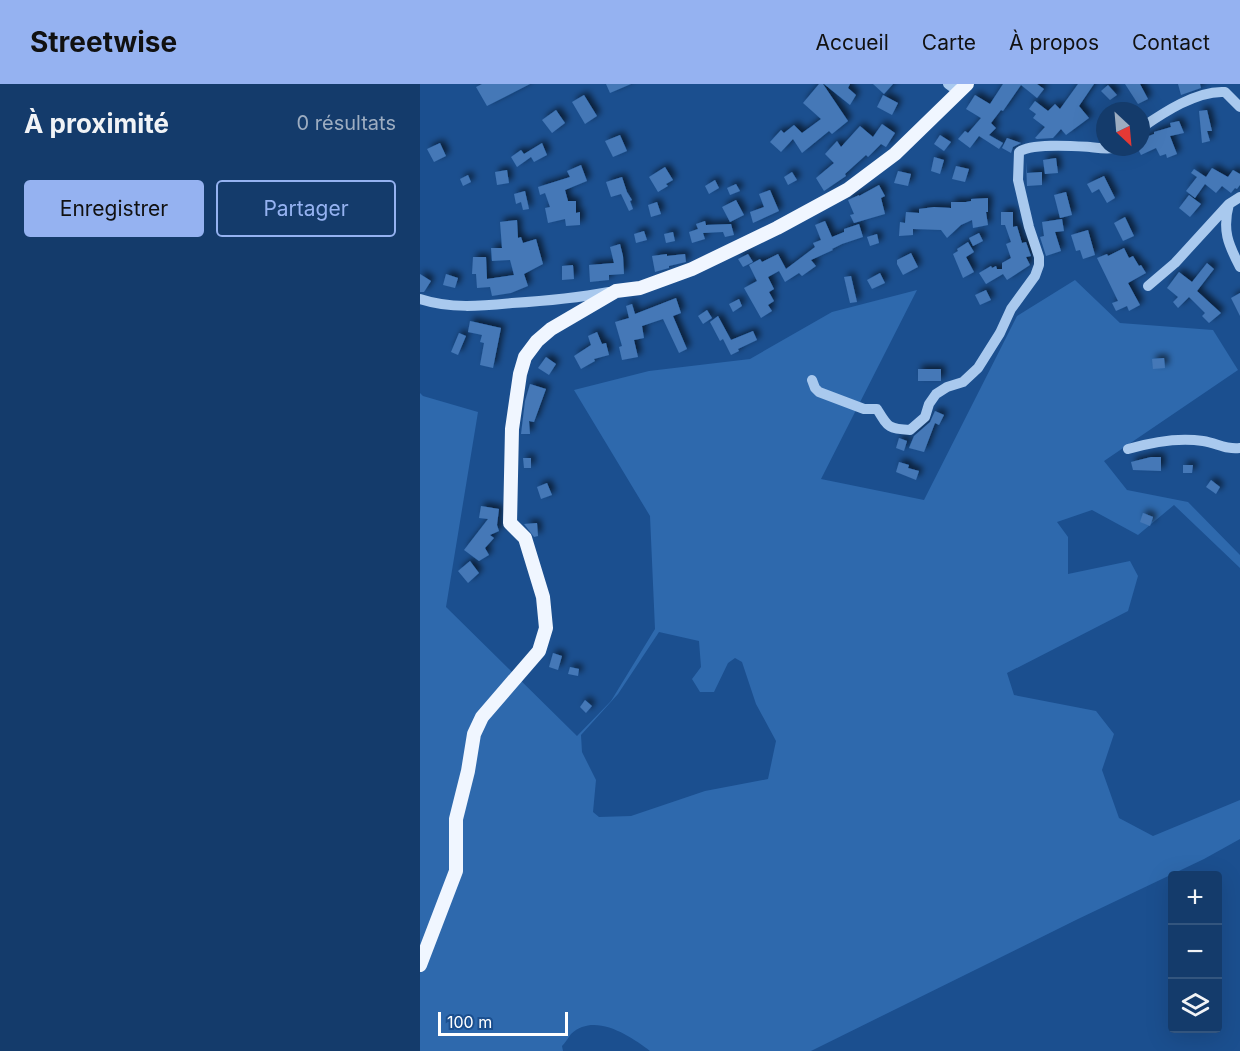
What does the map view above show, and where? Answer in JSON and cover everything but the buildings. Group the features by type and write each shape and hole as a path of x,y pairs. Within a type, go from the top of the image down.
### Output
{"main road":[{"path":"420,965 456,871 456,819 474,734 482,717 538,651 546,628 543,597 525,538 510,523 512,429 520,374 525,357 537,341 551,329 616,291 640,288 692,269 777,228 847,190 895,154 958,87"}],"street":[{"path":"1150,122 1173,107 1216,91 1225,92 1240,108"},
{"path":"812,380 819,392 864,409 877,409 888,427 910,430 925,417 929,404 936,394 947,387 963,382 978,368 1000,333 1011,309 1035,276 1039,266 1040,257 1029,227 1018,180 1019,152 1029,148 1096,148"},
{"path":"1148,286 1175,262 1229,204 1240,197"},
{"path":"1229,204 1225,220 1226,234 1240,267"},
{"path":"420,299 434,304 465,307 570,299 616,291"},
{"path":"1128,449 1153,442 1191,439 1206,441 1229,450 1240,448"}],"shaded area":[{"path":"1075,280 1120,323 1213,330 1238,370 1104,461 1127,490 1188,502 1240,555 1240,568 1174,505 1138,535 1092,510 1057,522 1068,537 1068,574 1130,561 1138,576 1128,611 1007,673 1014,695 1096,711 1114,734 1102,770 1119,818 1153,836 1240,800 1240,839 1179,871 1168,871 1168,876 811,1051 650,1051 623,1033 591,1025 571,1034 562,1046 563,1051 420,1051 420,393 423,396 478,412 446,607 577,736 611,701 655,629 650,516 574,390 649,371 750,359 832,312 917,290 821,479 924,500 1017,316","holes":["659,632 699,641 701,667 692,679 700,692 714,692 728,663 735,658 742,662 756,704 776,741 768,779 705,791 631,816 599,817 593,812 596,780 582,752 581,735 618,694"]}]}
